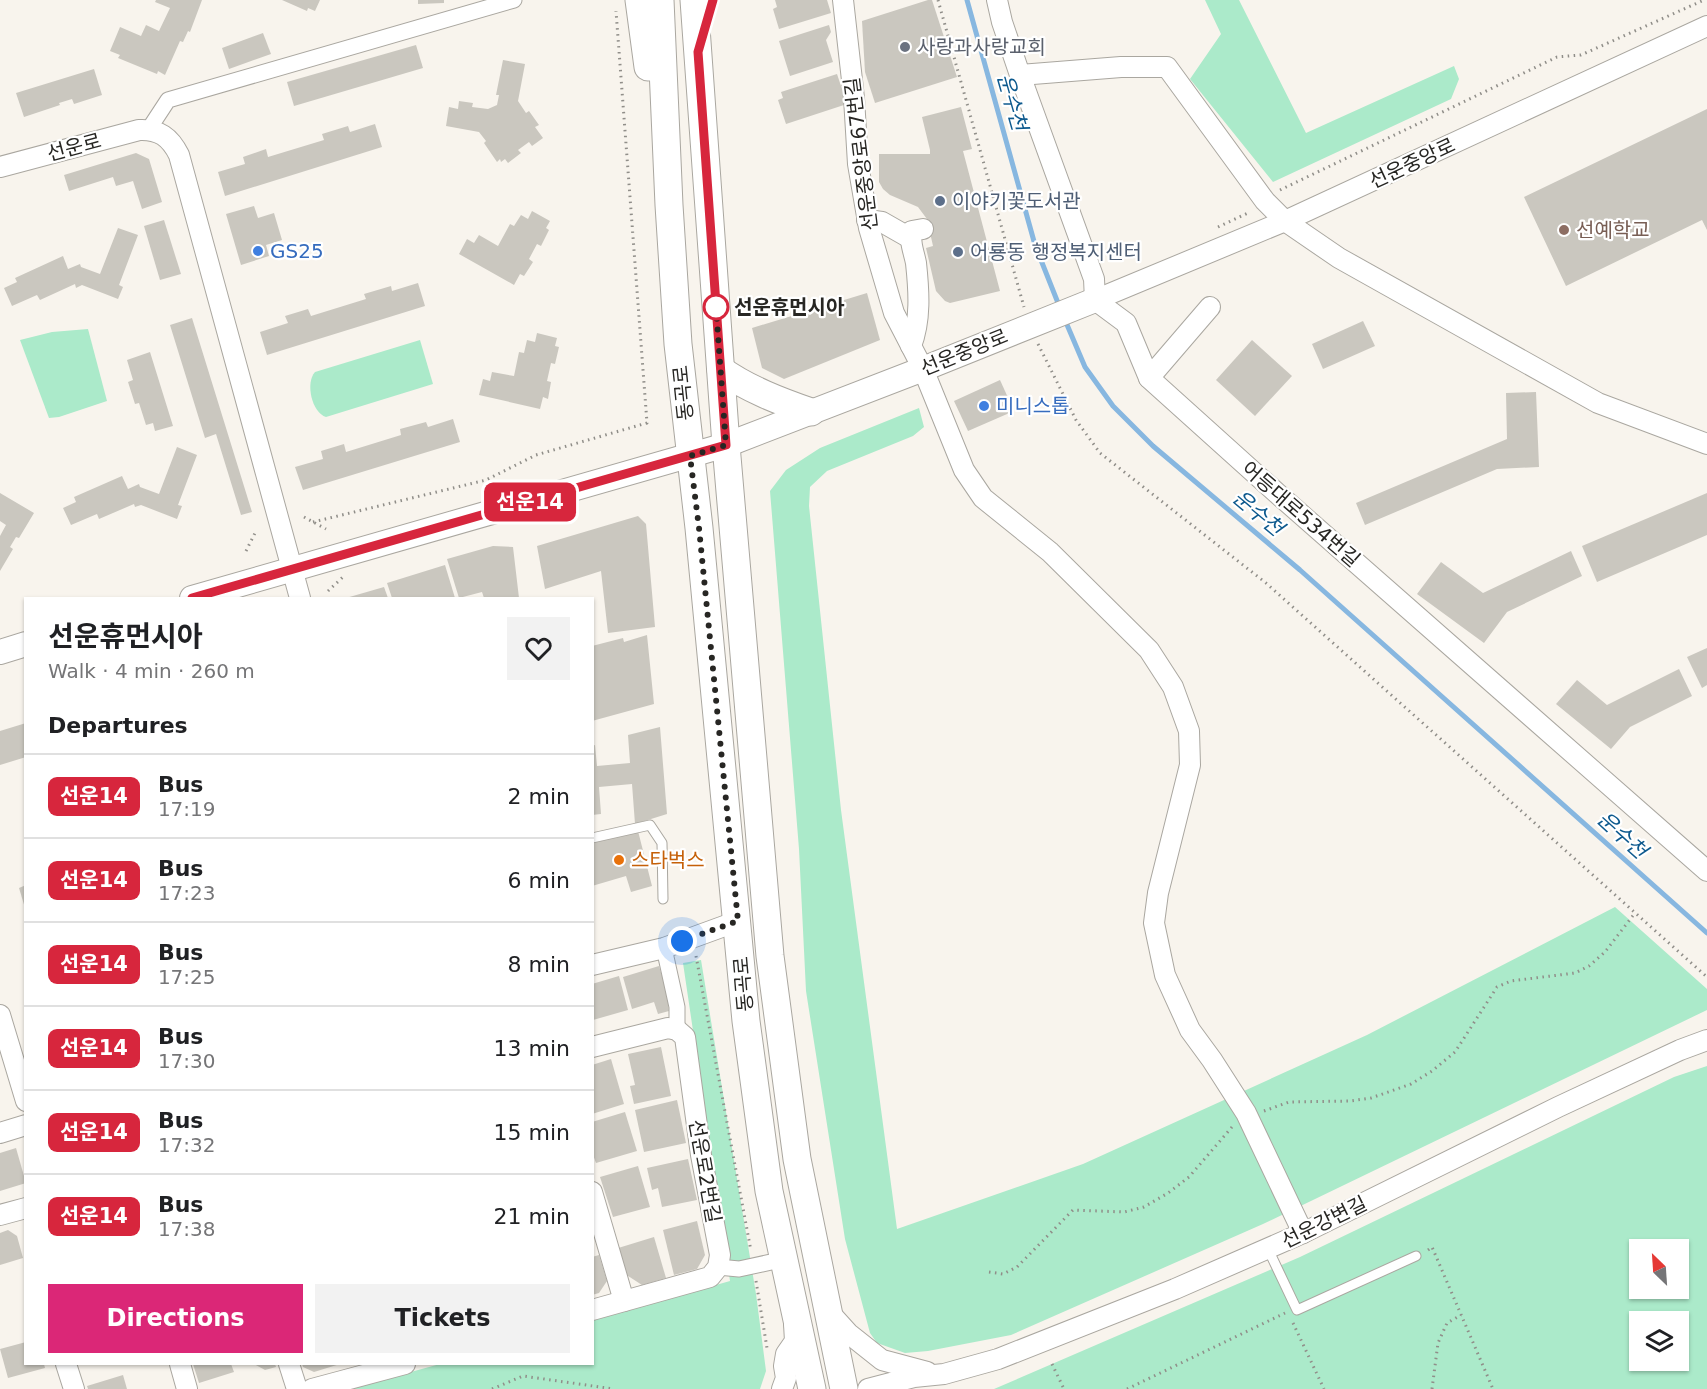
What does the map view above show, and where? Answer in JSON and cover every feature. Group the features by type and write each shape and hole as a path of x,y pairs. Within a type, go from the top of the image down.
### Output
{"main road":[{"path":"639,0 669,205"},
{"name":"동곡로","path":"660,0 678,344 699,528 746,1021 769,1191 812,1389"},
{"name":"동곡로","path":"694,0 726,445 770,956 796,1159 844,1389"},
{"path":"698,52 713,0"},
{"path":"721,370 763,393 811,412"}],"street":[{"path":"300,597 179,155 168,138 149,129 168,100 514,0"},
{"name":"선운중앙로67번길","path":"843,0 854,98 858,164 867,220 879,268 894,313 923,369 964,470 983,498 1050,552 1149,650 1173,687 1190,731 1190,765 1158,893 1154,923 1158,946 1165,975 1190,1030 1246,1113 1303,1233"},
{"path":"997,0 1020,75 1094,279 1091,301"},
{"name":"선운중앙로","path":"196,597 726,445 923,369 1285,221 1707,26"},
{"path":"1020,75 1121,67 1167,67 1265,201 1285,221 1339,258 1598,403 1707,444"},
{"name":"선운로","path":"0,167 149,129"},
{"path":"867,220 882,222 917,233 916,261 920,297 915,335 911,346"},
{"name":"어등대로534번길","path":"1091,301 1126,323 1149,378 1707,871"},
{"path":"1149,378 1210,307"},
{"path":"0,651 24,645"},
{"path":"594,965 664,948 738,921"},
{"path":"594,1046 668,1028 677,1030 677,1007 664,948"},
{"path":"0,1015 24,1094"},
{"name":"선운로2번길","path":"677,1030 685,1037 701,1155 720,1255 718,1268"},
{"name":"선운강변길","path":"868,1389 914,1377 943,1382 1176,1289 1303,1233 1558,1107 1680,1050 1707,1040"},
{"path":"0,1133 24,1126"},
{"path":"594,1199 624,1301"},
{"path":"0,1215 24,1212"},
{"path":"594,1309 710,1277 718,1268 740,1269 784,1259"},
{"path":"782,1389 786,1378 784,1366 786,1354 795,1341 792,1291"},
{"path":"827,1310 848,1333 882,1360 921,1371 943,1382"},
{"path":"66,1365 74,1389"},
{"path":"180,1365 187,1389"},
{"path":"289,1365 297,1389"},
{"path":"312,1389 399,1365"}],"lane":[{"path":"594,838 650,825 662,843 663,899"},
{"path":"1268,1249 1297,1310 1416,1256"}],"path":[{"path":"313,522 486,480 536,455 647,423 615,0"},
{"path":"938,0 1033,324 1076,420 1100,453 1266,583 1707,977"},
{"path":"1218,227 1249,213 1281,190 1557,57 1581,55 1704,0"},
{"path":"304,517 326,529"},
{"path":"246,551 256,531"},
{"path":"328,591 343,578"},
{"path":"1260,1112 1289,1102 1350,1101 1371,1098 1411,1084 1432,1071 1455,1052 1497,987 1511,981 1575,973 1605,952 1635,913"},
{"path":"696,955 768,1352"},
{"path":"989,1272 1003,1274 1017,1267 1073,1210 1124,1212 1144,1207 1168,1193 1189,1177 1232,1127"},
{"path":"1416,1256 1432,1248 1493,1389"},
{"path":"1127,1389 1288,1312"},
{"path":"1432,1389 1438,1343 1447,1323 1461,1315"},
{"path":"1292,1322 1324,1389"},
{"path":"1052,1364 1064,1389"},
{"path":"492,1389 523,1376 614,1389"}],"green space":[{"path":"1205,0 1239,0 1306,133 1454,66 1459,79 1451,99 1273,182 1190,79 1221,34"},
{"path":"88,329 107,401 59,417 49,418 20,340 52,332"},
{"path":"420,340 433,384 326,417 317,410 310,390 315,372"},
{"path":"919,408 924,427 913,436 827,471 810,487 809,506 841,810 897,1229 1083,1164 1367,1035 1615,907 1707,989 1707,1010 1263,1224 1011,1335 928,1351 905,1353 877,1343 870,1333 845,1239 806,991 799,849 770,491 786,470 820,448"},
{"path":"701,960 756,1294 766,1371 760,1389 349,1389 436,1365 594,1365 594,1320 730,1281 683,963"},
{"path":"1707,1066 1707,1389 994,1389 1300,1257 1674,1077"}],"building":[{"path":"156,0 202,0 190,32 188,31 183,42 180,41 165,75 118,58 120,55 110,51 120,27 141,36 146,25 159,31 170,8 155,2"},
{"path":"282,0 320,0 315,11 308,8 307,11"},
{"path":"418,0 444,0 444,3 418,4"},
{"path":"775,0 827,0 831,13 779,29 773,9 777,7"},
{"name":"사랑과사랑교회","path":"932,0 957,77 875,103 865,72 862,21"},
{"path":"829,25 831,32 826,40 833,62 790,76 779,41"},
{"path":"263,33 271,54 229,69 222,48"},
{"path":"416,45 423,68 294,106 287,82"},
{"path":"503,60 525,64 518,101 526,113 529,111 539,125 535,127 543,138 532,146 529,142 518,150 521,153 508,163 505,159 497,162 479,132 446,126 449,107 458,109 459,101 473,103 472,107 488,109 497,105 499,95 496,95"},
{"path":"94,69 102,95 74,104 72,99 24,117 16,93"},
{"path":"837,74 847,104 786,124 778,100 783,98 781,92"},
{"name":"이야기꽃도서관","path":"961,107 972,149 963,151 1000,291 950,303 936,291 926,248 933,246 927,219 918,207 890,195 883,189 879,182 879,154 930,154 922,117"},
{"path":"1707,109 1707,230 1702,220 1566,286 1524,197"},
{"path":"375,124 382,147 225,196 218,172 245,164 243,157 266,149 268,157 324,140 322,134 348,126 350,132"},
{"path":"136,153 149,159 162,202 142,209 133,181 116,186 113,177 69,191 64,175"},
{"path":"254,206 258,218 274,213 282,240 266,245 269,256 241,265 226,214"},
{"path":"532,211 550,221 546,228 549,230 541,246 537,244 529,259 533,262 524,276 520,274 514,285 459,254 467,239 474,243 479,235 498,246 510,224 514,226 521,215 528,219"},
{"path":"164,220 181,274 160,280 144,226"},
{"path":"118,228 138,235 119,285 123,287 118,299 82,285 76,288 75,284 40,300 37,295 12,306 4,288 17,282 15,278 63,256 68,269 80,264 81,267 100,274"},
{"path":"418,283 425,306 267,355 260,332 288,323 285,316 308,309 311,316 366,299 364,294 391,286 392,291"},
{"path":"867,293 880,340 784,379 762,368 752,328"},
{"path":"192,318 252,512 241,515 216,434 205,438 170,325"},
{"path":"1363,321 1375,346 1323,369 1312,344"},
{"path":"537,333 557,338 555,346 559,347 555,364 551,363 547,381 551,382 548,399 543,397 540,409 479,395 483,379 490,381 492,372 514,376 519,352 524,353 527,340 535,342"},
{"path":"1252,340 1292,376 1255,416 1216,380"},
{"path":"150,352 173,426 155,431 153,423 146,425 139,403 135,404 128,382 133,380 127,360"},
{"name":"미니스톱","path":"1000,380 1014,411 968,431 954,401"},
{"path":"1536,392 1539,467 1497,469 1365,525 1356,503 1507,439 1506,393"},
{"path":"453,419 460,442 303,490 295,467 323,459 321,451 344,444 346,452 401,435 400,429 426,422 428,427"},
{"path":"177,447 197,455 178,505 182,506 177,519 141,505 135,507 134,504 99,519 97,514 71,525 63,508 76,502 74,497 122,476 128,489 139,484 140,487 159,494"},
{"path":"0,493 34,513 19,538 16,537 10,547 13,549 0,571 0,536 6,525 0,521"},
{"path":"1707,493 1707,535 1597,582 1582,546"},
{"path":"638,516 646,524 655,627 608,633 601,571 545,589 537,546"},
{"path":"493,546 513,547 519,597 484,597 482,592 459,597 447,559"},
{"path":"1571,551 1582,576 1507,612 1484,643 1417,594 1441,562 1483,593"},
{"path":"445,565 455,597 392,597 387,583"},
{"path":"384,587 388,597 349,597"},
{"path":"647,635 654,704 594,720 594,645 623,638 624,642"},
{"path":"1707,648 1707,685 1702,688 1687,657"},
{"path":"1679,669 1692,696 1630,727 1611,749 1556,704 1577,680 1607,705"},
{"path":"24,724 24,758 0,765 0,731"},
{"path":"660,727 667,814 635,824 632,784 599,787 601,814 594,815 594,745 597,766 630,763 628,735"},
{"name":"스타벅스","path":"638,831 652,886 631,892 626,876 594,885 594,842"},
{"path":"24,886 24,905 19,888"},
{"path":"659,966 667,992 669,1011 658,1014 654,1002 632,1009 623,977"},
{"path":"619,976 628,1010 594,1020 594,983"},
{"path":"661,1047 671,1096 634,1104 630,1086 635,1085 628,1054"},
{"path":"611,1059 624,1104 594,1113 594,1064"},
{"path":"677,1100 686,1143 644,1152 635,1110"},
{"path":"625,1112 637,1151 596,1163 594,1121"},
{"path":"16,1148 24,1184 0,1191 0,1153"},
{"path":"688,1159 697,1200 662,1207 658,1188 652,1190 647,1168"},
{"path":"638,1166 650,1207 613,1217 600,1177"},
{"path":"697,1221 705,1255 697,1269 674,1275 663,1230"},
{"path":"8,1230 17,1236 23,1258 0,1265 0,1233"},
{"path":"654,1237 666,1278 642,1285 622,1272 615,1249"},
{"path":"599,1255 607,1281 599,1293 594,1294 594,1256"},
{"path":"24,1343 24,1365 44,1365 45,1368 8,1378 0,1349"},
{"path":"193,1365 231,1365 234,1372 199,1383"},
{"path":"256,1365 275,1365 276,1367 265,1370"},
{"path":"302,1365 337,1365 314,1372"},
{"path":"123,1375 127,1389 88,1389 87,1386"}],"waterway":[{"name":"운수천","path":"967,0 1035,245 1060,308"},
{"name":"운수천","path":"1065,320 1085,367 1113,406 1153,446 1300,570 1707,933"}],"bus line":[{"name":"선운14","path":"196,597 726,445 698,52 713,0"}],"place":[{"name":"사랑과사랑교회","path":"905,47"},
{"name":"이야기꽃도서관","path":"940,201"},
{"name":"선예학교","path":"1564,230"},
{"name":"GS25","path":"258,251"},
{"name":"어룡동 행정복지센터","path":"958,252"},
{"name":"선운휴먼시아","path":"716,307"},
{"name":"미니스톱","path":"984,406"},
{"name":"스타벅스","path":"619,860"}],"route":[{"path":"682,941 738,921 690,456 726,445 716,307"}]}
